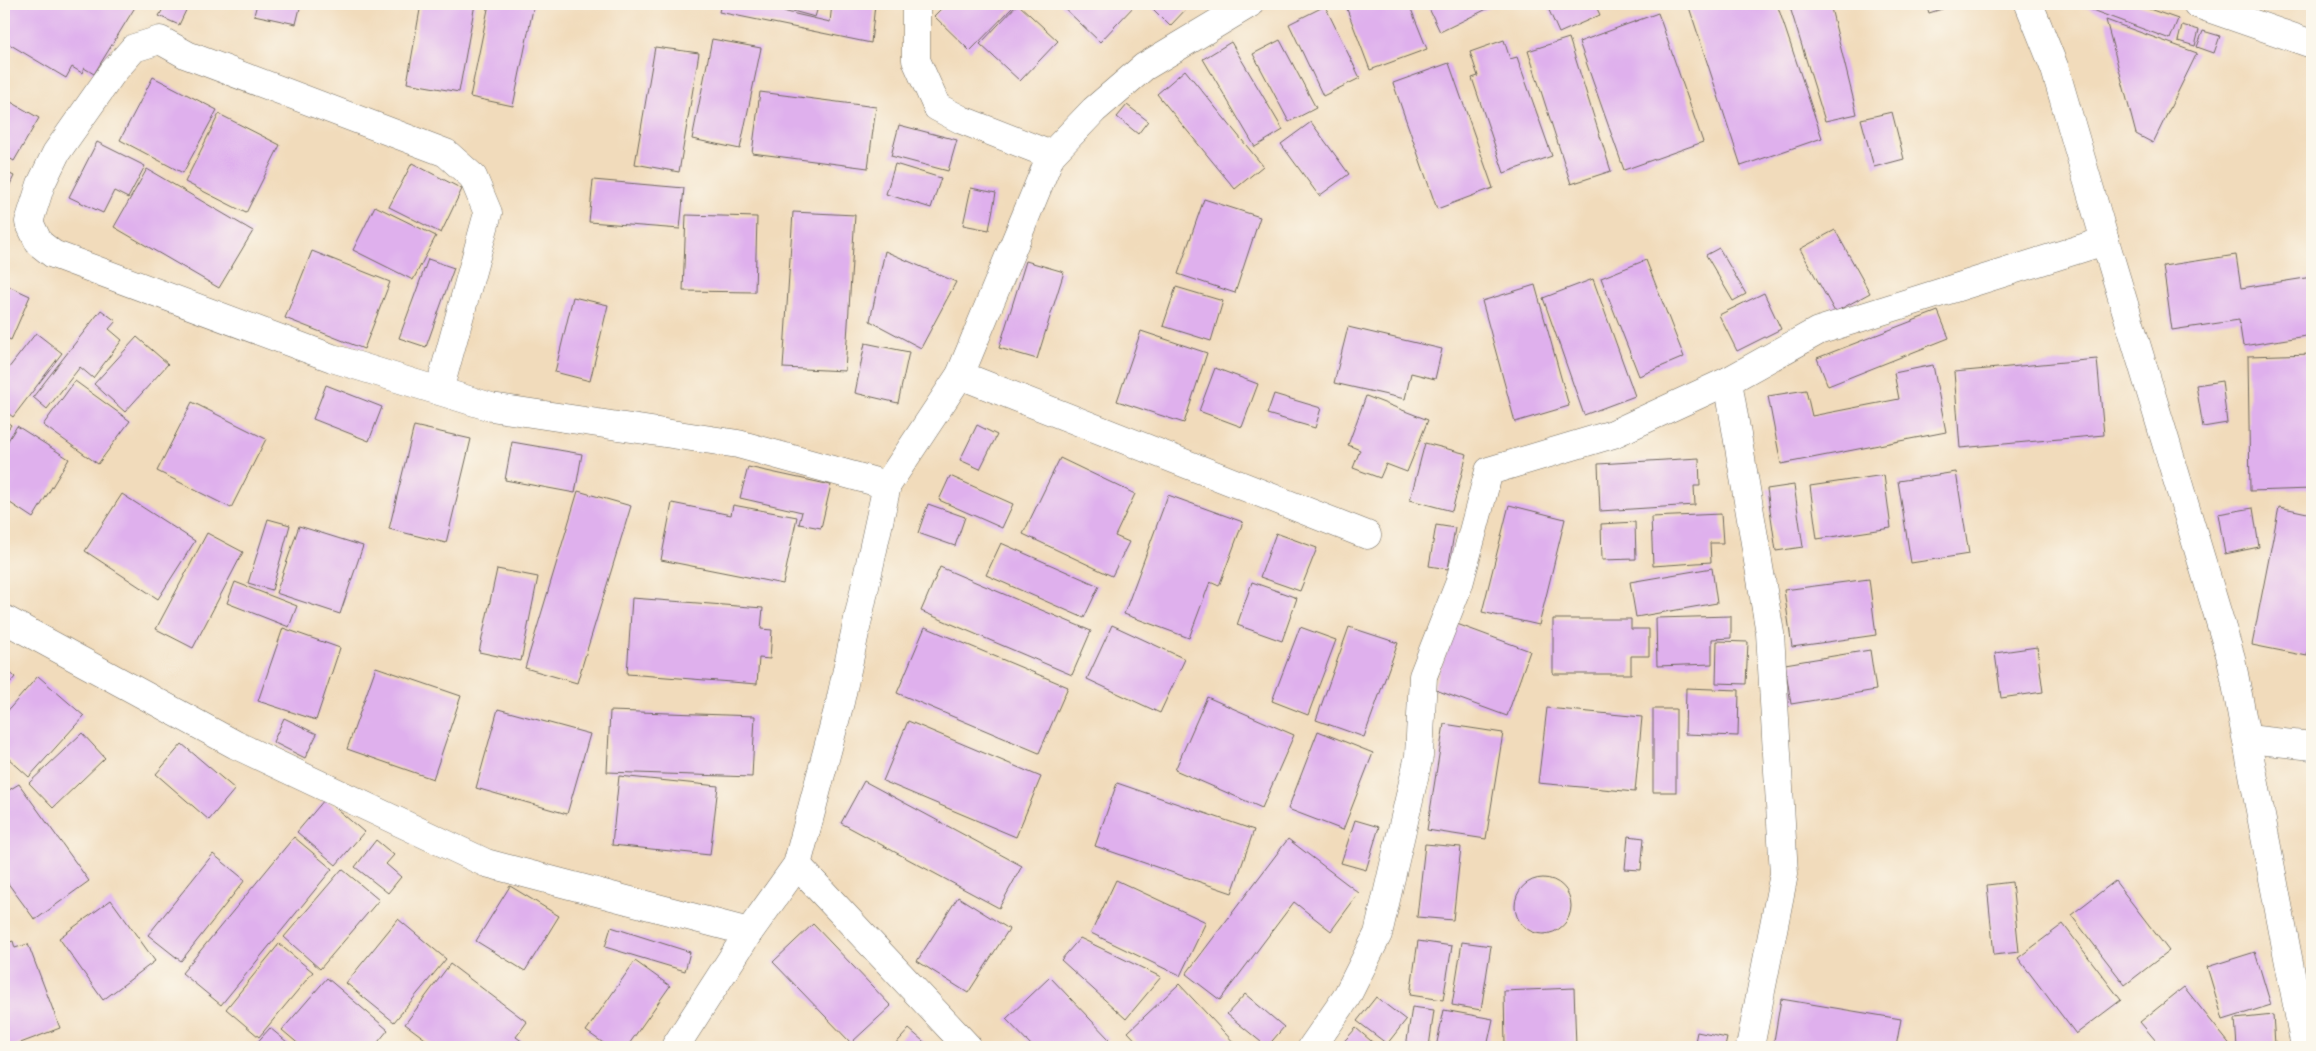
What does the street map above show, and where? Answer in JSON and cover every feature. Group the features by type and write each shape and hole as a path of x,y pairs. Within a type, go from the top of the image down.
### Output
{"street":[{"path":"916,4 916,60 937,107 962,120 1052,155"},
{"path":"675,1047 749,932 797,865 840,702 887,485 960,375 1052,155 1094,110 1144,67 1249,4"},
{"path":"2029,4 2055,69 2105,241 2232,658 2305,1047"},
{"path":"2198,4 2312,44"},
{"path":"438,391 488,213 473,177 446,153 187,55 160,40 134,48 113,72 56,153 40,184 29,222 39,243 53,254 332,358 491,408 738,444 887,485"},
{"path":"1312,1047 1346,998 1378,934 1419,756 1423,676 1459,584 1489,471 1612,434 1728,381 1818,331 2105,241"},
{"path":"960,375 1367,534"},
{"path":"1728,381 1770,633 1784,874 1750,1047"},
{"path":"4,619 236,745 486,863 749,932"},
{"path":"2248,739 2312,746"},
{"path":"797,865 968,1047"}],"building":[{"path":"8,4 137,4 94,74 84,68 82,73 72,67 66,78 4,41 4,10"},
{"path":"157,4 189,4 179,25 159,16 164,7"},
{"path":"257,4 301,4 296,24 254,15"},
{"path":"421,4 475,4 459,92 407,83"},
{"path":"489,4 534,4 513,106 470,97"},
{"path":"721,4 752,4 830,22 832,4 875,4 871,43 719,12"},
{"path":"767,4 819,4 815,17"},
{"path":"946,4 1016,4 970,51 934,16"},
{"path":"1018,4 1058,41 1020,81 980,44"},
{"path":"1060,4 1136,4 1100,42"},
{"path":"1148,4 1187,4 1189,6 1170,26"},
{"path":"1345,4 1409,4 1427,49 1370,70"},
{"path":"1427,4 1497,4 1440,32"},
{"path":"1558,4 1595,4 1600,15 1559,33 1548,8"},
{"path":"1688,4 1777,4 1822,138 1741,166"},
{"path":"1789,4 1830,4 1857,114 1825,121"},
{"path":"1926,4 1958,4 1929,13"},
{"path":"2082,4 2135,4 2178,19 2170,39 2081,6"},
{"path":"1325,6 1360,78 1323,96 1289,24"},
{"path":"1658,13 1703,142 1624,170 1579,42"},
{"path":"2106,20 2197,53 2153,143 2136,134"},
{"path":"2182,25 2199,30 2195,46 2178,41"},
{"path":"2203,31 2220,36 2214,53 2197,47"},
{"path":"1569,38 1611,171 1571,184 1528,51"},
{"path":"712,39 761,48 740,149 692,139"},
{"path":"1280,40 1316,108 1289,122 1253,54"},
{"path":"1504,40 1510,59 1517,57 1552,156 1504,173 1472,78 1478,76 1470,52"},
{"path":"1231,42 1283,130 1255,147 1203,59"},
{"path":"655,47 699,53 679,172 635,164"},
{"path":"1449,63 1493,188 1437,209 1393,83"},
{"path":"1185,70 1263,166 1235,189 1157,94"},
{"path":"153,77 217,110 183,173 120,140"},
{"path":"760,92 876,107 868,168 752,153"},
{"path":"4,98 39,118 14,161 4,155"},
{"path":"1127,105 1148,121 1138,134 1117,117"},
{"path":"1892,112 1904,159 1874,167 1861,119"},
{"path":"219,114 280,145 246,213 185,182"},
{"path":"1311,122 1349,174 1319,196 1281,144"},
{"path":"899,125 957,140 948,171 891,156"},
{"path":"97,142 145,166 128,198 114,191 103,213 69,197"},
{"path":"412,163 462,189 441,233 389,207"},
{"path":"895,164 941,178 931,208 886,194"},
{"path":"147,169 253,231 219,288 114,227"},
{"path":"4,171 14,176 4,197"},
{"path":"593,180 684,188 680,229 589,222"},
{"path":"971,188 996,193 989,230 963,225"},
{"path":"1204,199 1260,217 1235,293 1178,274"},
{"path":"375,206 436,236 413,280 353,250"},
{"path":"793,212 855,215 845,371 783,368"},
{"path":"686,215 757,217 755,292 683,291"},
{"path":"1835,230 1870,293 1835,312 1800,249"},
{"path":"1719,248 1746,294 1733,301 1706,255"},
{"path":"312,251 390,282 364,349 285,318"},
{"path":"885,251 956,282 921,348 870,321"},
{"path":"2236,255 2241,288 2312,277 2312,335 2243,346 2239,320 2172,330 2163,266"},
{"path":"428,259 454,268 426,347 399,338"},
{"path":"1646,260 1684,357 1639,376 1601,278"},
{"path":"1026,261 1064,272 1037,359 999,348"},
{"path":"1593,279 1635,396 1584,415 1543,298"},
{"path":"4,284 30,296 11,340 4,337"},
{"path":"1535,285 1569,406 1515,422 1482,301"},
{"path":"1176,287 1223,301 1211,341 1163,326"},
{"path":"1764,293 1781,329 1737,351 1719,315"},
{"path":"573,297 608,305 590,381 555,372"},
{"path":"101,310 116,321 109,329 122,340 93,378 80,367 47,409 33,397"},
{"path":"1938,311 1949,338 1828,386 1817,358"},
{"path":"1348,327 1442,349 1435,379 1411,373 1405,399 1334,383"},
{"path":"1141,331 1207,353 1184,423 1117,401"},
{"path":"36,333 62,353 13,417 4,410 4,374"},
{"path":"137,337 168,364 125,412 94,384"},
{"path":"865,343 909,352 898,403 855,393"},
{"path":"2312,354 2312,489 2250,491 2248,356"},
{"path":"2097,359 2104,435 1960,448 1954,372"},
{"path":"1933,365 1946,432 1781,464 1768,396 1806,390 1812,416 1899,399 1894,373"},
{"path":"1215,368 1258,384 1242,427 1199,411"},
{"path":"75,381 130,421 98,464 43,425"},
{"path":"2222,381 2227,423 2203,427 2196,385"},
{"path":"326,385 382,407 369,441 313,419"},
{"path":"1274,394 1321,408 1315,428 1267,414"},
{"path":"1366,396 1428,420 1407,472 1386,464 1380,478 1353,468 1360,450 1348,445"},
{"path":"192,402 266,439 231,508 157,471"},
{"path":"4,420 11,425 4,435"},
{"path":"977,425 997,435 980,469 960,460"},
{"path":"17,426 69,459 33,518 4,499 4,447"},
{"path":"414,426 471,439 446,543 389,529"},
{"path":"512,442 582,454 575,493 505,480"},
{"path":"1425,443 1467,454 1452,511 1410,500"},
{"path":"1060,458 1135,494 1115,536 1129,542 1112,576 1023,534"},
{"path":"1699,458 1700,486 1694,486 1695,505 1600,511 1598,464"},
{"path":"748,467 831,485 821,528 799,524 802,512 740,498"},
{"path":"1956,472 1969,554 1911,563 1898,481"},
{"path":"1884,475 1891,528 1817,539 1810,486"},
{"path":"950,476 1013,504 1002,528 939,500"},
{"path":"1794,485 1803,547 1776,551 1767,489"},
{"path":"578,491 631,506 577,683 525,668"},
{"path":"122,494 195,541 158,599 85,551"},
{"path":"1168,495 1243,522 1219,586 1210,582 1189,638 1124,614"},
{"path":"672,503 731,515 733,505 797,517 783,584 661,560"},
{"path":"928,504 965,517 955,546 918,533"},
{"path":"1509,505 1565,519 1539,625 1482,612"},
{"path":"2279,507 2312,514 2312,627 2307,656 2252,645"},
{"path":"2253,508 2259,547 2225,554 2218,514"},
{"path":"1721,514 1723,543 1710,543 1711,562 1653,566 1651,517"},
{"path":"268,519 290,525 272,590 248,583"},
{"path":"1635,522 1636,559 1602,560 1601,524"},
{"path":"1436,525 1455,528 1448,569 1429,566"},
{"path":"299,526 363,546 340,614 276,593"},
{"path":"207,533 243,552 193,648 156,629"},
{"path":"1276,533 1317,548 1300,591 1260,577"},
{"path":"1001,543 1099,586 1084,618 986,575"},
{"path":"940,567 1091,631 1072,675 921,611"},
{"path":"1712,568 1717,603 1636,617 1630,582"},
{"path":"497,569 538,577 521,661 479,652"},
{"path":"1869,579 1876,635 1792,647 1784,590"},
{"path":"235,582 297,606 289,627 227,603"},
{"path":"1252,582 1297,598 1282,641 1237,625"},
{"path":"632,598 763,608 761,629 772,630 770,659 759,658 757,684 627,674"},
{"path":"1731,616 1731,638 1712,639 1712,664 1657,666 1656,618"},
{"path":"1553,619 1631,619 1631,629 1649,629 1649,656 1631,656 1631,674 1553,674"},
{"path":"1457,624 1530,651 1507,716 1433,689"},
{"path":"1112,625 1185,659 1160,713 1087,679"},
{"path":"925,627 1068,687 1039,753 897,693"},
{"path":"1300,627 1336,640 1308,715 1272,701"},
{"path":"1349,627 1398,643 1364,737 1316,720"},
{"path":"283,628 340,648 316,720 258,701"},
{"path":"1717,641 1748,642 1746,684 1716,683"},
{"path":"2037,647 2043,692 2001,698 1995,653"},
{"path":"1870,650 1876,690 1791,704 1785,664"},
{"path":"4,667 15,677 4,690"},
{"path":"376,667 461,696 433,779 347,749"},
{"path":"38,676 84,716 29,777 8,758 4,763 4,715"},
{"path":"1686,688 1739,690 1738,736 1685,734"},
{"path":"1207,697 1294,735 1262,808 1175,770"},
{"path":"1547,708 1642,717 1635,792 1538,783"},
{"path":"498,709 590,734 567,814 476,788"},
{"path":"1653,709 1676,709 1676,792 1653,792"},
{"path":"610,711 755,716 752,777 607,772"},
{"path":"284,718 317,734 305,758 273,742"},
{"path":"908,721 1041,777 1016,837 883,781"},
{"path":"1444,724 1503,733 1486,839 1427,830"},
{"path":"1318,731 1373,753 1343,830 1288,809"},
{"path":"82,733 105,758 53,808 29,783"},
{"path":"182,744 235,789 209,820 156,774"},
{"path":"619,776 718,786 710,855 612,845"},
{"path":"864,781 1022,866 999,908 841,823"},
{"path":"1117,783 1254,830 1232,893 1095,846"},
{"path":"19,784 89,881 35,920 4,878 4,793"},
{"path":"325,799 364,832 336,865 297,832"},
{"path":"1355,820 1379,827 1366,870 1341,863"},
{"path":"2309,825 2312,825 2312,839 2311,839"},
{"path":"1628,836 1644,838 1641,870 1625,869"},
{"path":"294,837 332,869 221,1005 182,973"},
{"path":"1288,839 1359,893 1331,931 1294,902 1220,1000 1186,974"},
{"path":"376,840 394,855 386,864 401,877 388,893 355,867"},
{"path":"1425,844 1461,847 1453,920 1417,917"},
{"path":"213,854 245,880 181,961 148,935"},
{"path":"342,869 379,900 320,969 284,937"},
{"path":"1537,878 1549,878 1559,882 1567,890 1571,906 1567,922 1559,930 1549,934 1537,934 1527,930 1519,922 1515,912 1515,900 1519,890 1527,882"},
{"path":"1116,880 1206,922 1180,976 1091,933"},
{"path":"2115,881 2169,951 2125,985 2071,915"},
{"path":"2012,882 2019,952 1994,955 1987,885"},
{"path":"510,886 559,916 525,971 476,941"},
{"path":"958,897 1009,929 968,993 917,961"},
{"path":"111,900 155,961 103,1000 59,938"},
{"path":"398,919 446,959 394,1022 346,983"},
{"path":"813,924 891,1006 851,1043 773,962"},
{"path":"2063,924 2121,1000 2076,1034 2018,958"},
{"path":"611,927 690,952 685,971 605,947"},
{"path":"1080,938 1161,977 1126,1019 1061,960"},
{"path":"13,941 15,948 28,944 60,1028 10,1047 4,1047 4,944"},
{"path":"1418,941 1452,946 1443,1000 1410,995"},
{"path":"1462,942 1491,946 1481,1010 1452,1005"},
{"path":"279,944 313,972 259,1037 226,1009"},
{"path":"2255,952 2271,1005 2223,1020 2207,967"},
{"path":"635,961 670,986 627,1047 609,1047 586,1031"},
{"path":"450,964 527,1022 516,1037 530,1047 436,1047 405,1024"},
{"path":"1050,977 1109,1039 1100,1047 1033,1047 1006,1019"},
{"path":"327,978 388,1030 374,1047 302,1047 282,1030"},
{"path":"1179,984 1238,1047 1142,1047 1128,1032"},
{"path":"2184,987 2232,1047 2161,1047 2140,1022"},
{"path":"1574,988 1576,1047 1505,1047 1504,991"},
{"path":"1245,994 1284,1027 1267,1047 1227,1014"},
{"path":"1376,997 1406,1020 1387,1044 1357,1021"},
{"path":"1781,999 1901,1019 1896,1047 1773,1047"},
{"path":"1412,1007 1434,1010 1429,1047 1406,1047"},
{"path":"1444,1010 1493,1019 1487,1047 1436,1047"},
{"path":"2273,1015 2275,1044 2237,1047 2235,1019"},
{"path":"270,1028 293,1047 253,1047"},
{"path":"1356,1028 1378,1047 1339,1047"},
{"path":"909,1029 930,1047 893,1047"},
{"path":"1697,1032 1727,1038 1725,1047 1694,1047"}]}
